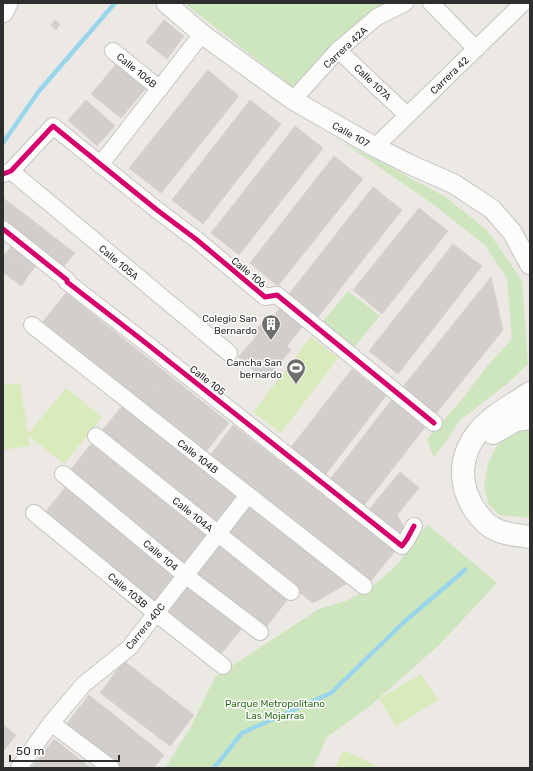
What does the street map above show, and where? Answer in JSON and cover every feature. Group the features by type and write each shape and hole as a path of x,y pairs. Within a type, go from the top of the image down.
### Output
{"main road":[{"path":"524,531 502,533 487,524 467,497 463,475 463,465 469,445 482,427 530,393"},
{"path":"524,531 502,522 488,514 480,505 474,492 474,467 475,460 480,451 493,433 516,420 530,418"}],"street":[{"path":"3,13 8,3"},
{"name":"Calle 107","path":"166,3 202,34 293,100 375,147 454,184 492,209 512,232 530,264"},
{"name":"Carrera 42A","path":"293,100 338,50 377,17 405,3"},
{"path":"431,3 476,49"},
{"name":"Carrera 42","path":"375,147 523,3"},
{"path":"100,165 202,34"},
{"name":"Calle 107A","path":"338,50 407,115"},
{"name":"Calle 106B","path":"113,52 160,89"},
{"name":"Calle 106","path":"7,173 53,126 100,165 197,240 265,297 277,295 434,423"},
{"name":"Calle 105A","path":"7,173 229,353"},
{"name":"Calle 105","path":"3,229 67,280 67,282 402,546 414,526"},
{"name":"Calle 104B","path":"32,325 364,586"},
{"name":"Calle 104A","path":"96,436 290,592"},
{"name":"Calle 104","path":"63,474 185,575 260,632"},
{"name":"Carrera 40C","path":"19,768 51,723 84,684 129,648 157,614 185,575 248,495"},
{"name":"Calle 103B","path":"34,513 223,666"},
{"path":"51,723 111,768"}],"green space":[{"path":"184,3 390,3 376,10 292,87"},
{"path":"341,141 444,196 488,231 522,281 528,364 507,384 460,420 434,458 427,439 464,397 488,365 512,339 507,278 485,245 430,202"},
{"path":"348,291 380,316 352,350 321,324"},
{"name":"Cancha San bernardo","path":"311,337 338,358 281,433 253,412"},
{"path":"20,383 28,434 66,388 102,417 64,464 28,435 29,446 3,450 3,385"},
{"path":"530,429 530,518 499,515 489,505 484,486 488,464 496,447 512,432"},
{"name":"Parque Metropolitano Las Mojarras","path":"427,524 497,583 440,644 369,707 327,737 313,768 165,768 190,728 215,677 319,609 346,601 369,589 397,565"},
{"path":"421,674 438,700 396,726 379,699"},
{"path":"343,750 380,767 380,768 335,768"}],"building":[{"path":"55,20 60,24 56,30 51,26"},
{"path":"164,20 184,36 167,59 146,42"},
{"path":"118,62 147,87 121,118 91,94"},
{"path":"208,70 239,96 161,193 129,168"},
{"path":"86,100 115,126 97,146 68,120"},
{"path":"250,100 281,124 203,224 172,200"},
{"path":"295,126 323,148 239,255 211,233"},
{"path":"334,156 363,179 278,286 250,263"},
{"path":"373,187 402,210 318,317 289,294"},
{"path":"3,198 31,219 20,233 3,220"},
{"path":"419,208 448,231 382,314 353,290"},
{"path":"31,219 59,241 49,255 20,233"},
{"path":"59,241 75,253 64,266 49,255"},
{"path":"14,242 27,252 19,264 6,254"},
{"path":"453,244 482,266 398,374 369,351"},
{"path":"3,252 31,272 21,286 3,272"},
{"path":"27,252 39,262 31,272 19,264"},
{"path":"491,277 503,330 435,415 402,388"},
{"path":"66,293 229,423 204,454 41,324"},
{"name":"Colegio San Bernardo","path":"282,306 304,325 287,346 291,350 265,380 238,357 256,337 252,334 262,323 265,326"},
{"path":"352,369 386,396 323,478 288,451"},
{"path":"151,380 164,392 161,397 147,385"},
{"path":"392,399 426,426 362,508 328,482"},
{"path":"123,405 239,498 216,526 100,433"},
{"path":"233,425 395,551 370,582 209,457"},
{"path":"91,444 207,535 185,564 69,472"},
{"path":"400,472 419,488 397,515 405,529 400,541 366,513"},
{"path":"67,485 177,575 153,605 43,515"},
{"path":"250,502 352,581 313,603 225,534"},
{"path":"219,543 288,599 264,630 194,575"},
{"path":"187,581 243,627 218,657 162,611"},
{"path":"124,661 194,715 170,746 100,693"},
{"path":"89,695 164,755 154,768 116,768 64,727"},
{"path":"3,725 16,735 3,752"},
{"path":"54,739 91,768 31,768"}],"waterway":[{"path":"3,143 39,91 115,3"},
{"path":"214,768 242,733 331,693 404,622 465,570"}],"cycle path":[{"path":"3,174 11,171 53,126 157,210 197,240 265,297 277,295 434,423"},
{"path":"3,229 67,280 67,282 402,546 414,526"}],"place":[{"name":"Colegio San Bernardo","path":"271,341"},
{"name":"Cancha San bernardo","path":"296,385"}]}
